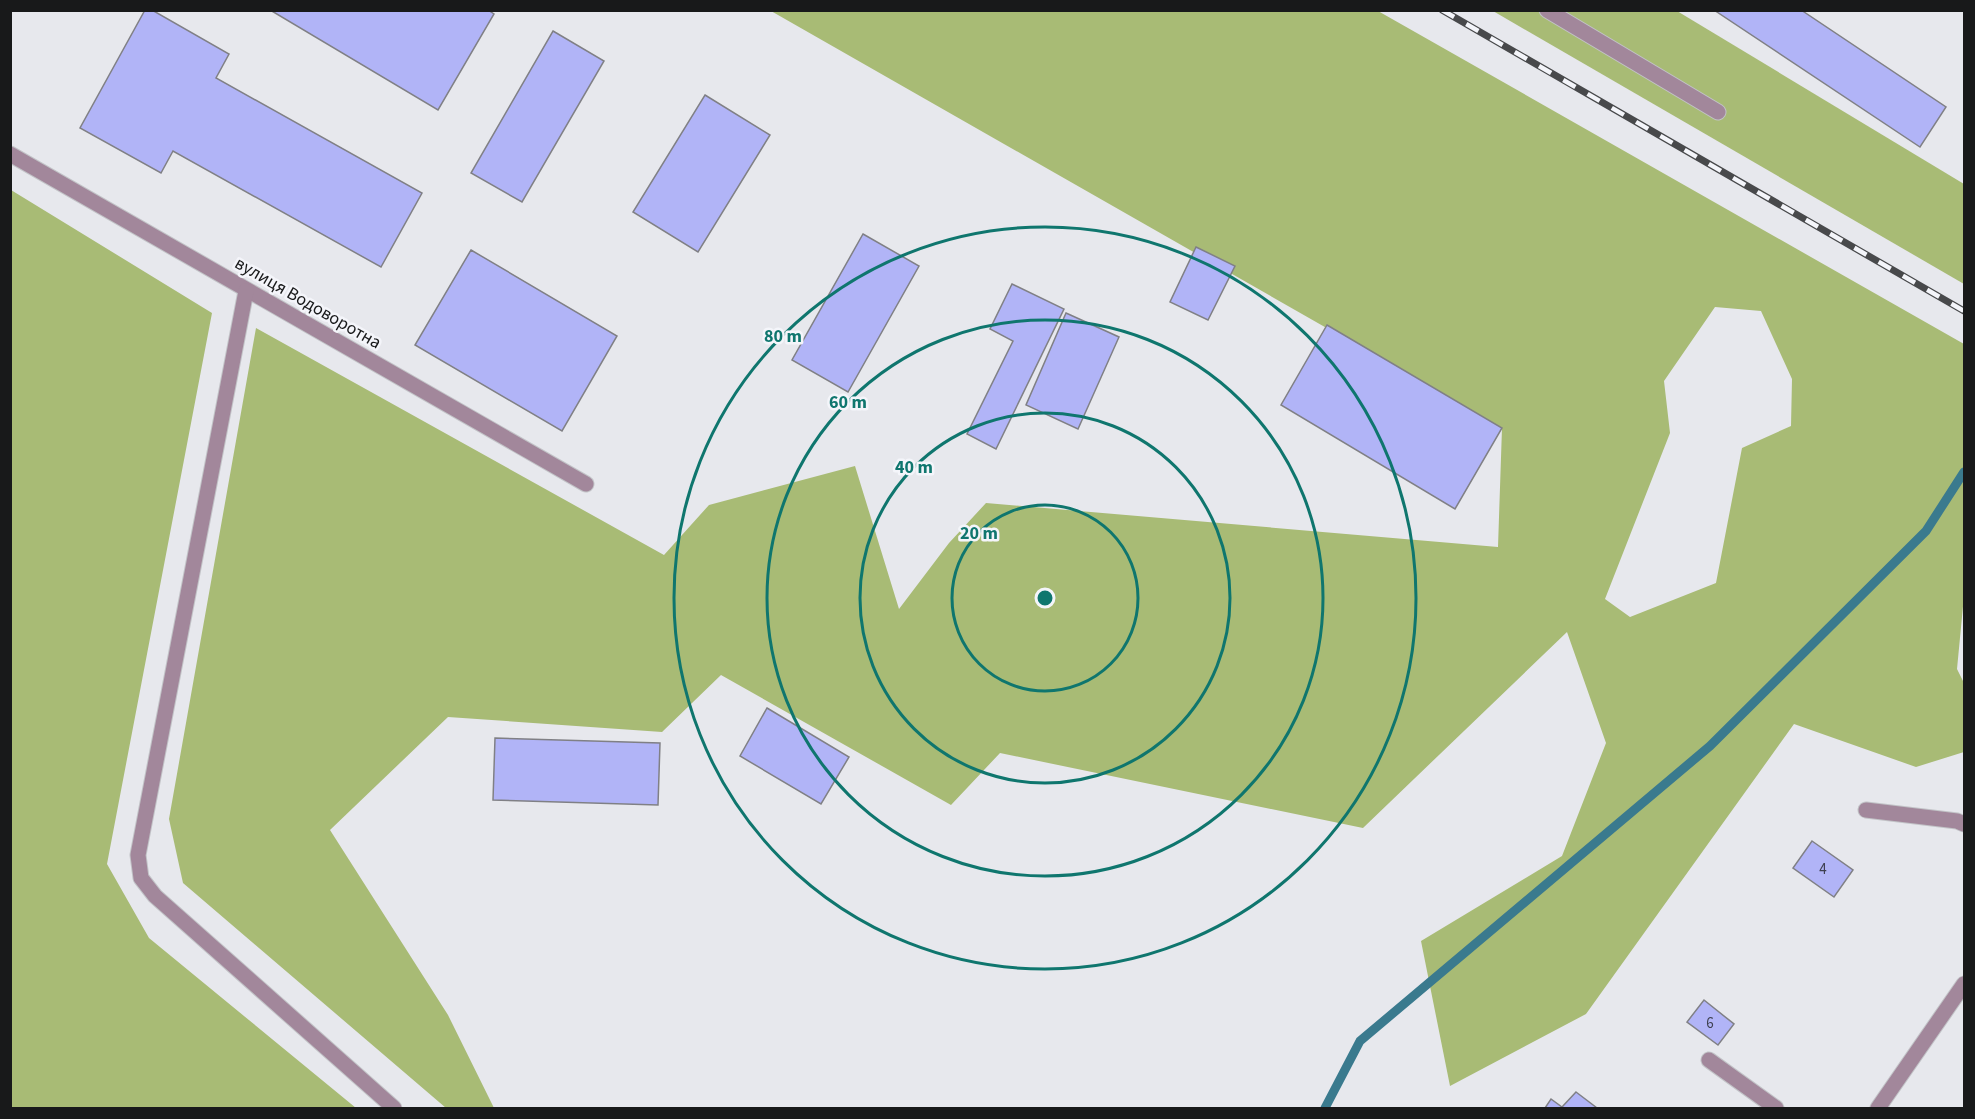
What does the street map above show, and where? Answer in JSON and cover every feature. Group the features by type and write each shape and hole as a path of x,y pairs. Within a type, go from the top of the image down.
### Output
{"street":[{"path":"1547,10 1718,112"},
{"name":"вулиця Водоворотна","path":"10,154 586,484"},
{"path":"246,291 138,855 141,878 155,896 393,1108"},
{"path":"1866,810 1957,821 1965,824"},
{"path":"1878,1108 1965,984"},
{"path":"1709,1060 1776,1108"}],"green space":[{"path":"771,11 1378,11 1964,344 1964,596 1957,669 1964,683 1964,752 1916,767 1794,724 1586,1014 1450,1086 1421,941 1562,856 1606,743 1567,632 1363,828 1000,753 951,805 721,675 662,732 448,717 330,830 448,1015 494,1108 446,1108 183,883 169,819 256,328 664,555 709,505 855,466 899,609 949,543 986,503 1498,547 1502,428","holes":["1715,307 1761,311 1792,379 1791,426 1742,448 1716,583 1630,617 1605,599 1670,433 1664,381"]},
{"path":"1493,11 1677,11 1964,184 1964,284"},
{"path":"11,190 212,313 107,864 149,938 356,1108 11,1108"}],"building":[{"path":"145,10 152,10 229,54 216,78 422,193 381,267 173,151 161,173 80,128"},
{"path":"270,10 488,10 494,14 438,110"},
{"path":"1714,10 1801,10 1946,107 1920,147"},
{"path":"553,31 604,61 522,202 471,173"},
{"path":"705,95 770,135 698,252 633,212"},
{"path":"863,234 919,266 848,392 792,360"},
{"path":"1196,247 1235,266 1208,320 1170,302"},
{"path":"471,250 617,336 562,431 415,345"},
{"path":"1012,284 1064,309 996,449 967,434 1013,341 990,329"},
{"path":"1066,313 1119,337 1078,429 1026,405"},
{"path":"1327,325 1502,428 1455,509 1281,405"},
{"path":"767,708 849,757 821,804 740,756"},
{"path":"495,738 660,743 658,805 493,800"},
{"path":"1812,841 1853,870 1834,897 1793,868"},
{"path":"1704,1000 1734,1024 1718,1045 1687,1022"},
{"path":"1576,1092 1597,1108 1545,1108 1551,1099 1562,1107"}],"waterway":[{"path":"1325,1108 1360,1041 1710,746 1926,531 1964,472"}],"railway":[{"path":"1442,10 1964,311"}]}
